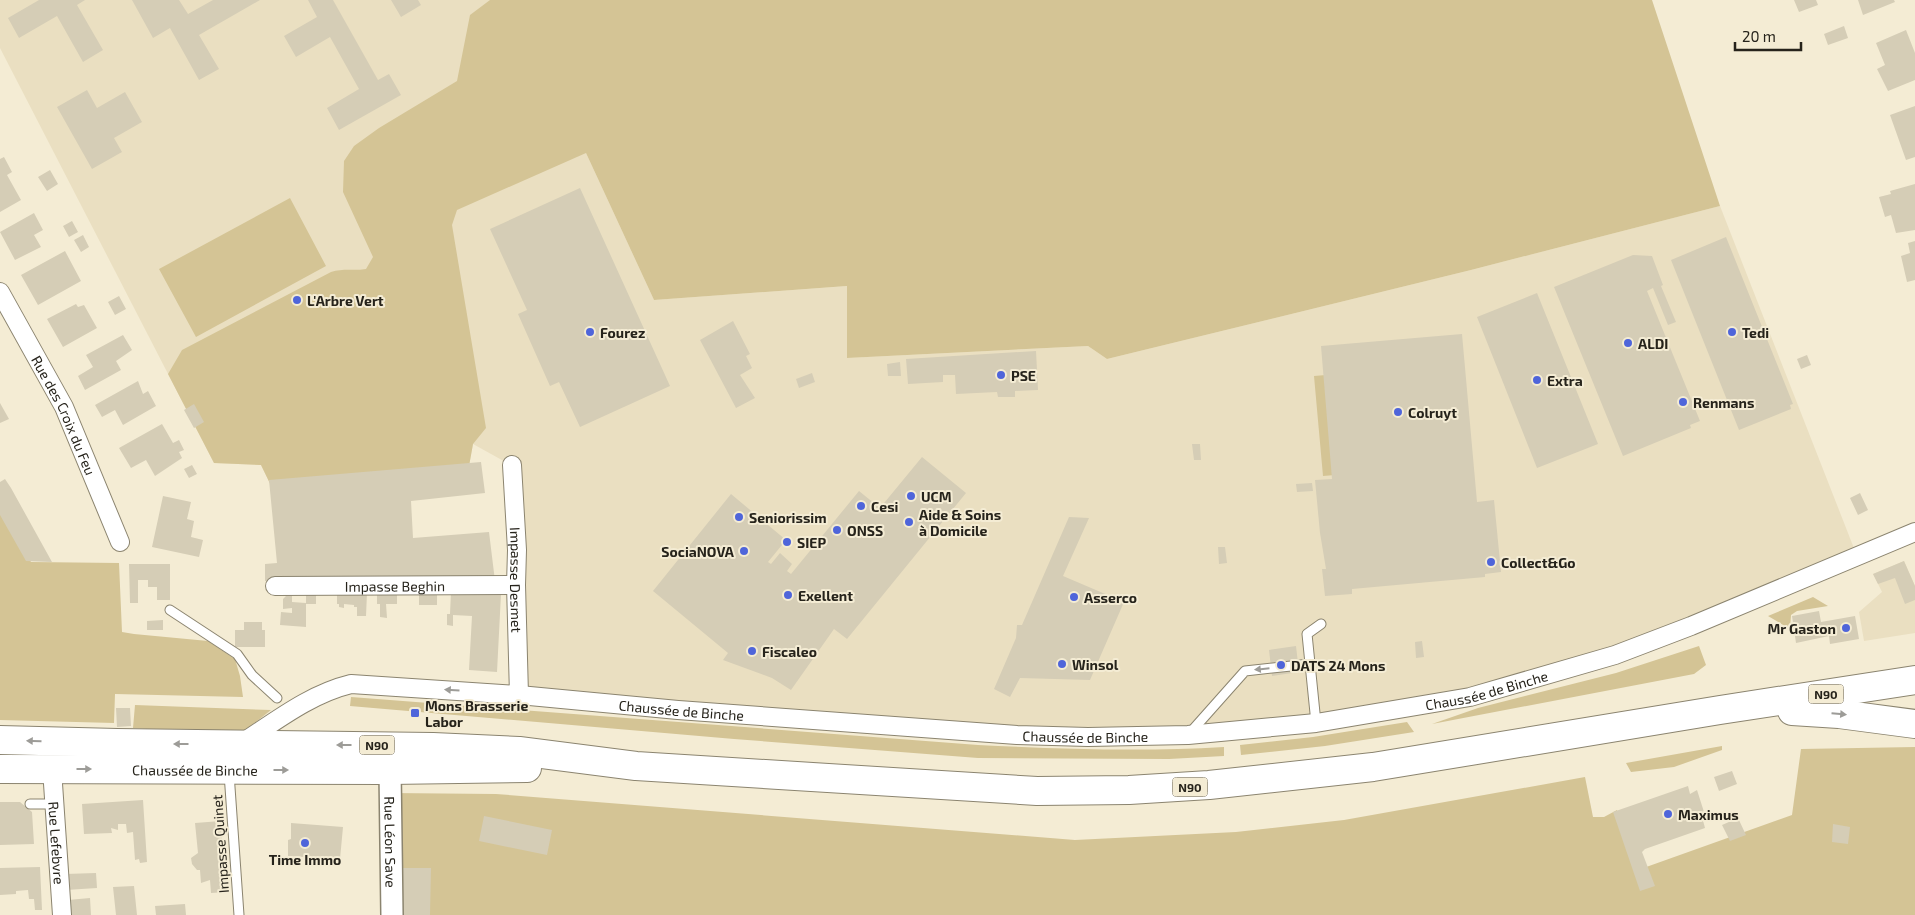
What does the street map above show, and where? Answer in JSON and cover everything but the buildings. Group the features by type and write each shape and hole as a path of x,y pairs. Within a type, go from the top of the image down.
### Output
{"main road":[{"name":"Chaussée de Binche","path":"0,740 118,744 362,745 519,751 636,766 1037,791 1130,790 1210,786 1373,767 1915,680"},
{"path":"1738,707 1839,714 1915,724"},
{"name":"Chaussée de Binche","path":"0,769 390,770 636,766"}],"street":[{"name":"Rue des Croix du Feu","path":"0,292 64,407 120,542"},
{"name":"Impasse Desmet","path":"512,465 517,550 519,695"},
{"name":"Chaussée de Binche","path":"241,744 297,707 331,689 351,684 519,695 678,710 1017,735 1088,737 1188,735 1316,723 1470,697 1615,655 1691,626 1915,532"},
{"name":"Impasse Beghin","path":"275,586 516,585"},
{"name":"Chaussée de Binche","path":"390,770 409,762 484,759 519,751"},
{"name":"Rue Lefebvre","path":"52,769 62,915"},
{"name":"Rue Léon Save","path":"390,770 392,915"}],"lane":[{"path":"170,610 237,654 252,675 277,698"},
{"path":"1316,723 1307,634 1321,624"},
{"path":"1188,735 1245,671 1310,664"},
{"name":"Impasse Quinet","path":"229,770 239,915"},
{"path":"30,804 54,804"}],"shaded area":[{"path":"0,0 507,0 586,153 654,300 848,286 847,358 1088,346 1107,359 1471,270 1720,206 1857,556 1691,626 1409,708 1088,737 519,695 511,465 473,444 469,466 277,498 261,465 214,463 0,48"},
{"path":"490,0 1652,0 1720,206 1471,270 1107,359 1088,346 847,358 847,286 654,300 586,153 457,210 452,225 486,428 473,444 469,466 277,498 261,465 214,463 168,374 182,350 331,272 366,269 373,257 343,192 344,161 354,146 379,128 457,81 470,15"},
{"path":"290,198 326,266 196,337 159,269"},
{"path":"1326,375 1335,475 1323,476 1314,376"},
{"path":"0,506 31,562 119,563 122,632 208,641 235,659 243,697 115,694 114,723 0,720"},
{"path":"1904,561 1915,586 1915,633 1864,641 1859,612 1882,592 1873,574"},
{"path":"1813,597 1828,606 1797,611 1791,615 1790,629 1768,616"},
{"path":"1699,646 1706,665 1694,674 1432,724 1478,708 1616,673"},
{"path":"351,697 978,745 1101,749 1224,747 1224,756 1169,759 978,758 350,706"},
{"path":"135,705 271,710 238,736 133,728"},
{"path":"1407,722 1414,732 1325,746 1241,755 1240,745 1313,737"},
{"path":"1722,746 1722,750 1674,767 1631,772 1626,763"},
{"path":"1915,747 1915,915 392,915 390,793 496,794 1075,840 1236,832 1344,820 1585,777 1593,817 1604,817 1617,810 1635,871 1792,815 1801,749"}],"place":[{"name":"L'Arbre Vert","path":"297,300"},
{"name":"Fourez","path":"590,332"},
{"name":"Tedi","path":"1732,332"},
{"name":"ALDI","path":"1628,343"},
{"name":"PSE","path":"1001,375"},
{"name":"Extra","path":"1537,380"},
{"name":"Renmans","path":"1683,402"},
{"name":"Colruyt","path":"1398,412"},
{"name":"UCM","path":"911,496"},
{"name":"Cesi","path":"861,506"},
{"name":"Seniorissim","path":"739,517"},
{"name":"Aide & Soins à Domicile","path":"909,522"},
{"name":"ONSS","path":"837,530"},
{"name":"SIEP","path":"787,542"},
{"name":"SociaNOVA","path":"744,551"},
{"name":"Collect&Go","path":"1491,562"},
{"name":"Exellent","path":"788,595"},
{"name":"Asserco","path":"1074,597"},
{"name":"Mr Gaston","path":"1846,628"},
{"name":"Fiscaleo","path":"752,651"},
{"name":"Winsol","path":"1062,664"},
{"name":"DATS 24 Mons","path":"1281,665"},
{"name":"Mons Brasserie Labor","path":"415,713"},
{"name":"Maximus","path":"1668,814"},
{"name":"Time Immo","path":"305,843"}]}
